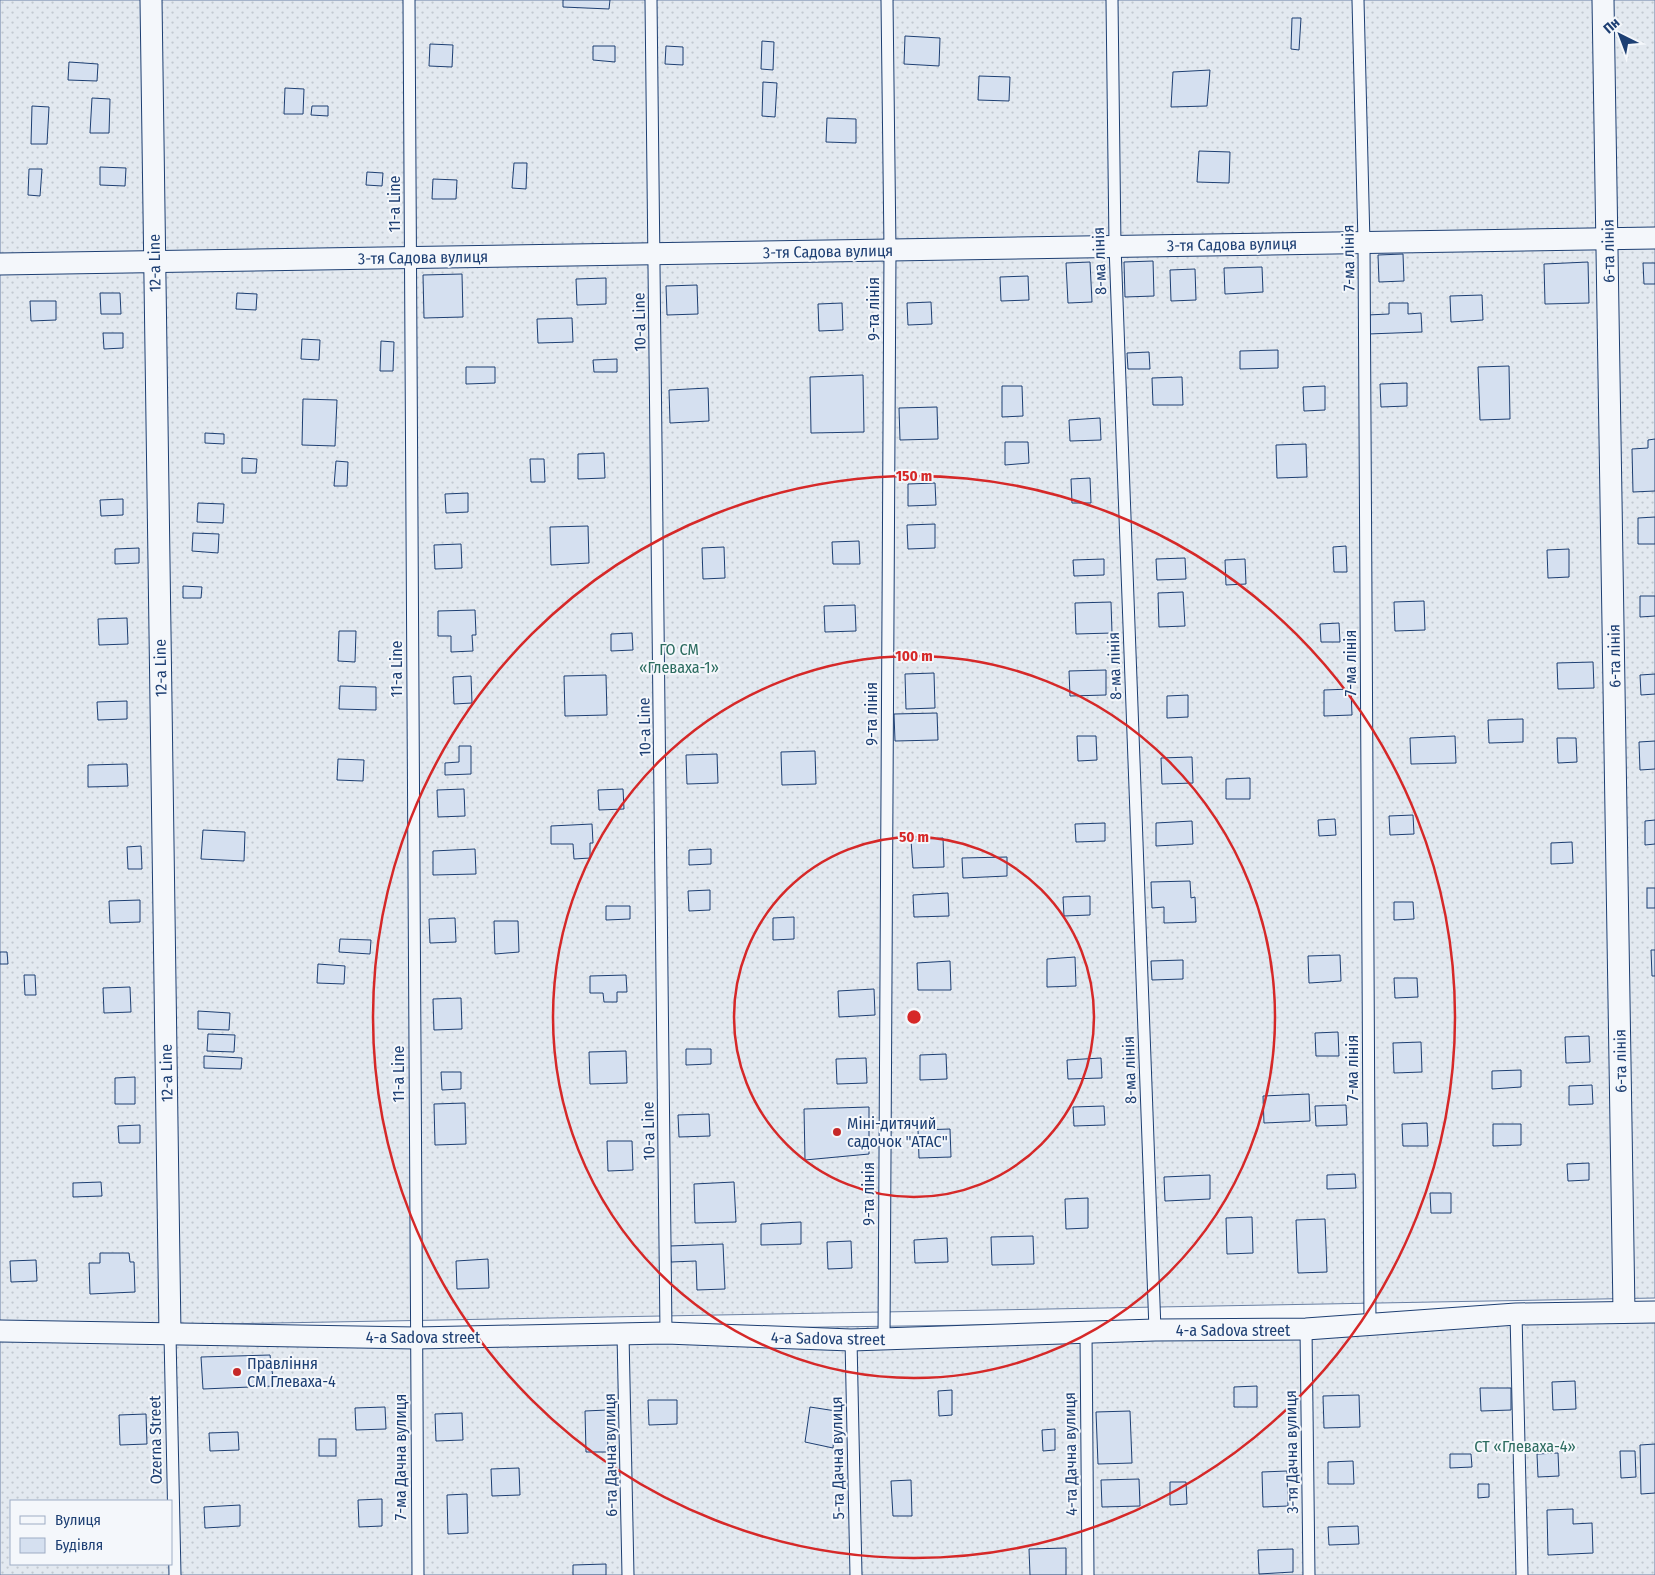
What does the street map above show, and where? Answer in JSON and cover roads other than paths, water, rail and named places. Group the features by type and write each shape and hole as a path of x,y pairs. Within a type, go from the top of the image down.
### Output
{"street":[{"name":"12-a Line","path":"151,0 170,1335"},
{"name":"6-та лінія","path":"1603,0 1624,1312"},
{"name":"3-тя Садова вулиця","path":"0,264 1655,238"},
{"name":"4-a Sadova street","path":"0,1331 416,1338 666,1333 851,1340 1086,1334 1155,1330 1306,1329 1516,1314 1655,1312"}],"lane":[{"name":"11-a Line","path":"409,0 416,1338"},
{"name":"10-a Line","path":"651,0 666,1333"},
{"name":"9-та лінія","path":"884,1339 890,250 888,0"},
{"name":"8-ма лінія","path":"1112,0 1114,246 1155,1330"},
{"name":"7-ма лінія","path":"1358,0 1364,243 1370,1325"},
{"path":"1516,1314 1522,1575"},
{"name":"3-тя Дачна вулиця","path":"1306,1329 1309,1575"},
{"name":"6-та Дачна вулиця","path":"623,1334 628,1575"},
{"name":"4-та Дачна вулиця","path":"1086,1334 1088,1575"},
{"name":"Ozerna Street","path":"170,1335 175,1575"},
{"name":"7-ма Дачна вулиця","path":"416,1338 418,1575"},
{"name":"5-та Дачна вулиця","path":"851,1340 856,1575"}],"place":[{"name":"Міні-дитячий садочок \"АТАС\"","path":"837,1132"},
{"name":"Правління СМ Глеваха-4","path":"237,1372"}],"park label":[{"name":"ГО СМ «Глеваха-1»","path":"679,658"},
{"name":"СТ «Глеваха-4»","path":"1525,1446"}]}
